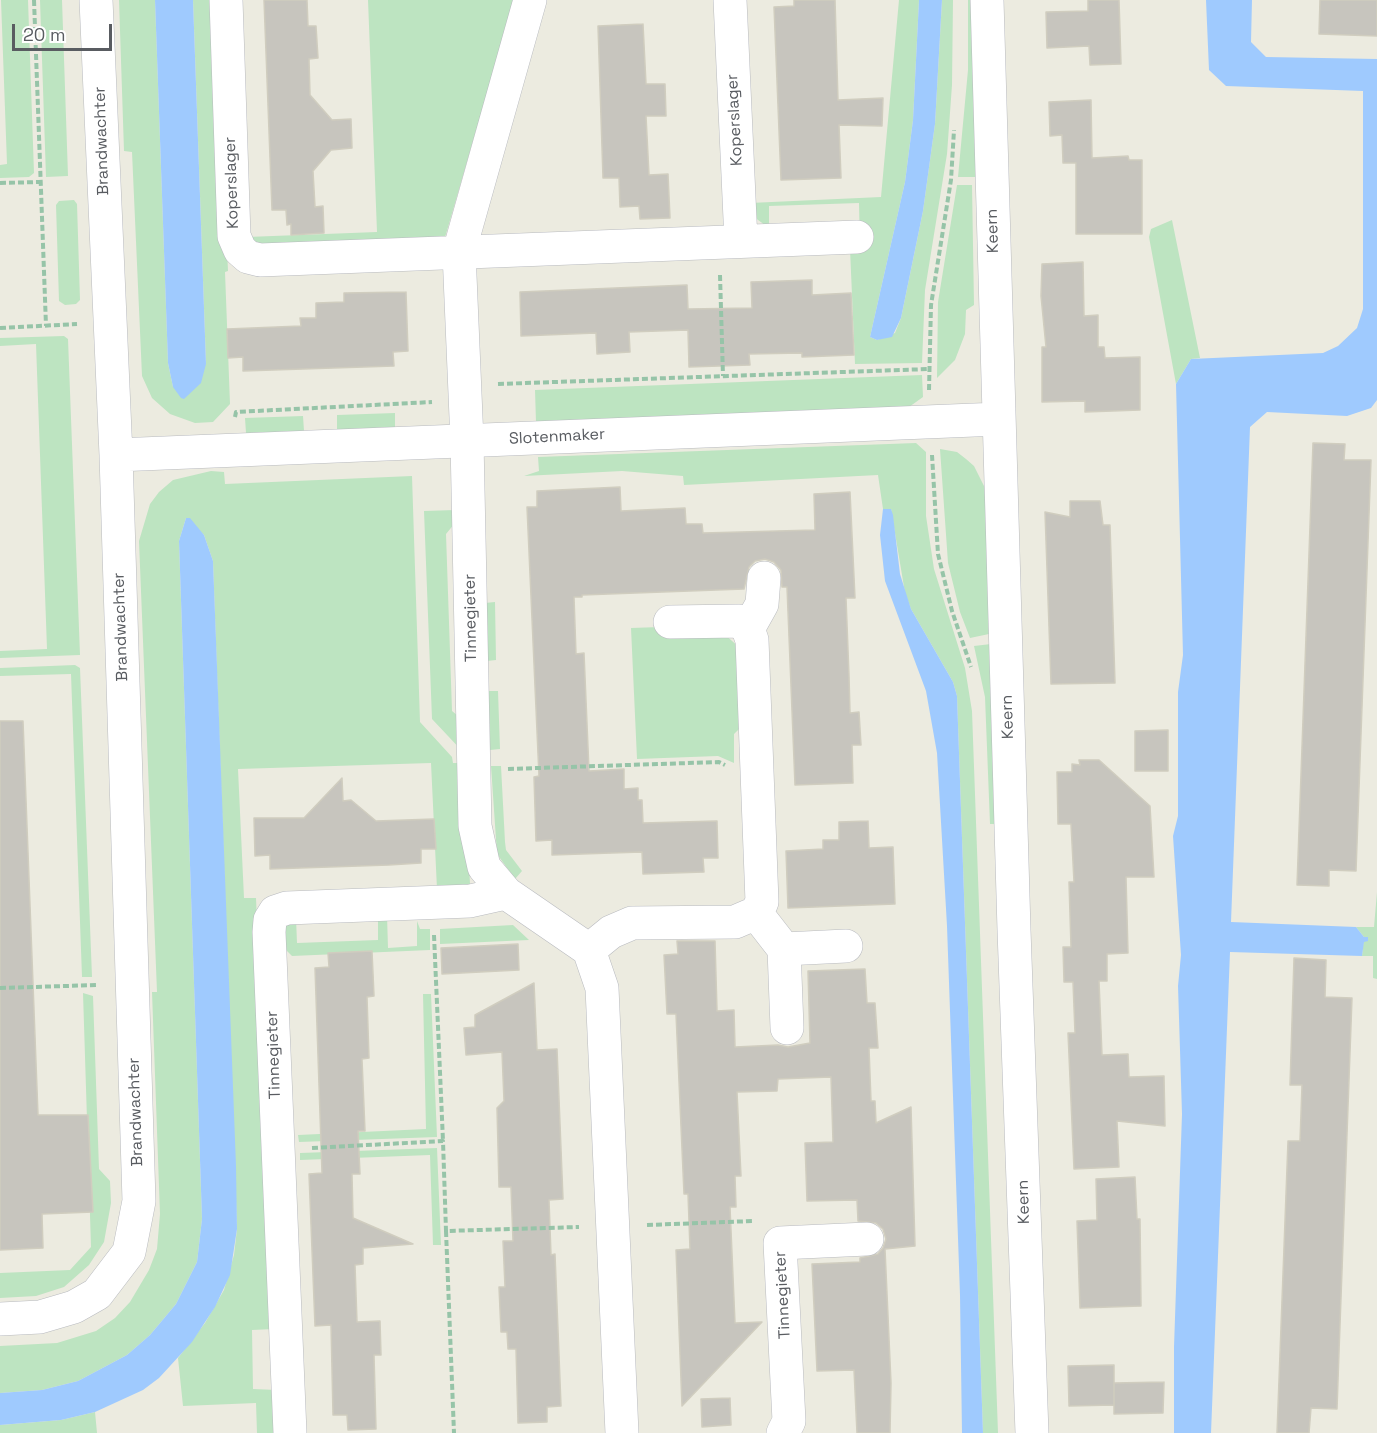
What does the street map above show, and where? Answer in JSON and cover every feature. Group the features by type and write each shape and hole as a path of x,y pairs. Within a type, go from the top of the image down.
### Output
{"street":[{"name":"Brandwachter","path":"0,1319 40,1317 74,1307 97,1294 129,1252 139,1201 116,455 108,322 96,0"},
{"name":"Koperslager","path":"226,0 234,236 240,250 248,257 260,260 857,237"},
{"path":"467,441 459,252 530,0"},
{"name":"Koperslager","path":"730,0 730,241"},
{"name":"Keern","path":"987,0 1032,1433"},
{"name":"Slotenmaker","path":"116,455 999,419"},
{"name":"Tinnegieter","path":"467,441 475,826 484,867 506,893 589,950"},
{"path":"748,629 762,604 764,578"},
{"path":"622,1433 602,988 589,950 612,932 632,923 735,922 756,913 762,902 763,888 752,640 748,629 738,621 670,622"},
{"name":"Tinnegieter","path":"290,1433 270,920 275,912 287,908 470,902 506,893"},
{"path":"756,913 783,949 787,1028"},
{"path":"783,949 846,946"},
{"name":"Tinnegieter","path":"783,1433 789,1421 780,1244 867,1239"}],"path":[{"path":"34,0 46,326"},
{"path":"930,421 931,305 951,180 955,123"},
{"path":"0,183 40,182"},
{"path":"723,376 730,241"},
{"path":"0,328 108,322"},
{"path":"236,451 236,412 428,404 439,399 444,385 929,369"},
{"path":"474,759 508,759 508,769 719,762 758,780"},
{"path":"419,903 434,924 454,1433"},
{"path":"0,988 132,983"},
{"path":"278,1149 444,1142"},
{"path":"446,1232 779,1220 780,1244"}],"green space":[{"path":"1,0 28,0 34,173 29,177 0,178 0,165 7,164"},
{"path":"40,0 62,0 68,176 46,177"},
{"path":"119,0 155,0 168,363 173,387 206,364 193,0 216,0 228,271 225,272 230,404 213,422 195,423 170,414 152,398 142,376 132,152 124,151"},
{"path":"368,0 514,0 445,237 261,249 247,237 377,232"},
{"path":"899,0 919,0 913,120 905,182 870,337 877,340 895,333 901,318 923,211 935,124 942,0 953,0 952,85 947,154 925,290 922,363 855,364 850,249 860,248 859,203 769,206 769,228 754,217 750,203 881,197"},
{"path":"968,0 975,0 978,177 958,177 968,70"},
{"path":"957,185 972,185 974,305 966,310 965,334 955,360 937,378 938,302"},
{"path":"74,200 77,204 80,300 76,304 65,305 59,301 56,205 59,201"},
{"path":"1172,220 1200,358 1191,359 1176,384 1149,237 1151,229"},
{"path":"64,336 68,339 80,655 0,658 0,651 47,649 36,344 0,346 0,338"},
{"path":"922,375 923,397 909,407 536,422 535,390"},
{"path":"395,413 395,427 337,430 337,415"},
{"path":"303,416 304,431 246,433 245,418"},
{"path":"916,443 926,452 926,516 934,569 965,668 972,711 998,1433 983,1433 957,696 953,682 911,609 905,593 891,509 883,509 878,475 684,485 683,476 622,471 524,476 539,471 538,457"},
{"path":"940,449 957,452 974,466 986,490 989,634 970,638 960,612 948,563"},
{"path":"211,471 224,472 225,484 412,476 420,722 452,757 453,763 464,763 470,884 467,888 437,889 431,763 238,769 244,898 256,898 274,1329 252,1330 253,1389 277,1390 279,1433 257,1433 256,1403 183,1406 178,1358 205,1323 224,1290 234,1255 237,1229 213,561 204,535 186,518 179,541 202,1219 197,1262 176,1304 150,1335 127,1355 78,1381 42,1390 0,1393 0,1346 57,1343 96,1331 115,1318 130,1302 149,1270 157,1249 160,1214 152,992 157,992 139,541 150,504 159,492 173,480"},
{"path":"455,510 455,523 446,534 452,711 463,720 464,753 432,719 424,511"},
{"path":"495,602 496,660 487,661 485,603"},
{"path":"660,627 722,632 741,649 745,723 734,734 734,763 718,756 637,759 631,628"},
{"path":"991,644 996,824 990,824 985,697 974,646"},
{"path":"75,665 80,668 92,977 82,977 71,674 0,676 0,668"},
{"path":"488,691 498,691 500,749 490,750"},
{"path":"491,766 501,766 506,850 522,871 515,879 497,854"},
{"path":"1377,892 1377,979 1373,978 1373,956 1362,956 1364,937 1356,927 1374,927"},
{"path":"378,914 387,915 388,948 417,946 417,921 420,929 430,929 430,950 292,956 284,948 282,931 291,918 296,918 297,943 378,940"},
{"path":"513,925 529,940 440,944 440,929"},
{"path":"83,993 93,996 99,1169 110,1181 111,1203 104,1242 89,1265 64,1287 36,1296 0,1298 0,1273 70,1270 91,1247"},
{"path":"423,994 431,994 437,1137 299,1142 298,1135 426,1129"},
{"path":"437,1148 441,1245 433,1245 430,1155 300,1160 300,1153"},
{"path":"95,1412 97,1433 0,1433 0,1425 61,1420"}],"water":[{"path":"155,0 193,0 206,364 201,383 184,399 173,387 168,363"},
{"path":"919,0 942,0 935,124 923,211 901,318 892,337 877,340 870,337 905,182 913,120"},
{"path":"1206,0 1252,0 1251,42 1266,57 1377,59 1377,400 1371,408 1347,416 1267,412 1250,427 1231,922 1356,927 1364,937 1368,937 1368,941 1364,942 1362,956 1230,952 1211,1433 1174,1433 1174,1347 1182,1114 1178,986 1181,955 1173,836 1178,816 1178,692 1183,655 1176,384 1191,359 1323,353 1338,346 1357,328 1363,309 1363,91 1226,86 1209,70"},
{"path":"883,509 891,509 893,515 900,574 911,609 953,682 957,696 983,1433 962,1433 960,1295 947,926 937,753 926,691 885,581 880,535"},
{"path":"186,518 190,518 204,535 213,561 236,1166 237,1229 230,1275 215,1307 192,1342 159,1378 143,1390 95,1412 61,1420 0,1425 0,1393 42,1390 78,1381 127,1355 150,1335 176,1304 197,1262 202,1219 179,541"}],"building":[{"path":"264,0 307,0 308,26 316,26 318,58 309,59 310,95 332,120 351,119 352,148 331,150 313,171 315,207 323,206 324,233 291,235 291,224 287,225 286,210 272,210"},
{"path":"794,0 835,0 838,100 883,98 882,126 839,125 841,178 781,180 774,7 794,6"},
{"path":"1088,0 1119,0 1121,64 1090,65 1089,46 1047,48 1046,12 1088,11"},
{"path":"1320,0 1377,0 1377,36 1319,34"},
{"path":"643,24 646,84 665,84 666,116 646,116 649,175 668,174 670,218 640,219 639,206 620,207 619,178 603,178 598,26"},
{"path":"1091,100 1092,158 1128,156 1129,160 1142,160 1142,234 1076,234 1076,163 1063,163 1062,135 1050,136 1049,102"},
{"path":"1083,262 1084,316 1098,315 1098,347 1104,347 1105,358 1140,357 1140,410 1085,412 1085,401 1042,402 1042,347 1046,347 1041,296 1042,264"},
{"path":"812,280 812,295 851,293 854,355 802,357 802,353 749,354 750,365 689,367 688,330 629,332 630,352 597,354 596,333 521,336 520,292 687,285 688,309 752,308 751,282"},
{"path":"406,292 408,351 393,352 394,366 243,371 243,357 228,358 227,329 301,326 300,318 316,318 316,303 344,302 344,293"},
{"path":"1313,443 1345,444 1344,460 1371,460 1356,871 1329,870 1329,886 1297,885"},
{"path":"620,487 621,511 685,508 686,524 702,524 703,533 815,530 814,494 850,492 855,598 846,598 850,713 859,712 861,745 852,745 853,783 795,785 787,587 782,587 781,570 774,562 765,559 755,561 749,567 744,589 574,597 576,654 584,653 589,771 624,769 624,789 638,788 638,800 642,800 643,823 717,821 718,858 703,858 704,872 643,874 642,852 552,855 552,840 536,841 534,777 539,776 527,507 537,507 537,491"},
{"path":"1070,501 1100,501 1103,525 1110,525 1115,683 1051,684 1045,512 1070,517"},
{"path":"0,721 23,721 38,1115 88,1115 93,1212 42,1214 43,1248 0,1250"},
{"path":"1168,730 1168,771 1135,771 1135,731"},
{"path":"1079,760 1099,760 1150,806 1154,877 1126,877 1128,953 1107,954 1107,981 1099,981 1102,1055 1128,1054 1129,1077 1164,1076 1165,1126 1117,1121 1119,1167 1074,1169 1068,1033 1075,1033 1073,982 1064,982 1063,947 1071,947 1069,882 1074,882 1071,824 1058,824 1057,772 1072,772 1072,764 1080,765"},
{"path":"342,778 343,801 351,800 376,821 434,819 436,849 421,849 421,863 389,865 270,869 270,855 255,856 254,818 304,818"},
{"path":"868,821 869,848 893,847 895,904 788,908 786,851 823,849 823,840 839,840 839,822"},
{"path":"677,941 715,941 717,1011 734,1010 735,1047 778,1045 788,1047 810,1043 808,971 865,969 867,1003 875,1003 878,1048 869,1048 871,1101 875,1101 876,1123 911,1107 915,1246 885,1249 891,1383 890,1433 857,1433 854,1370 817,1371 812,1264 860,1262 860,1258 878,1254 886,1239 883,1229 876,1223 858,1221 857,1200 807,1201 805,1143 833,1142 831,1077 778,1079 777,1091 737,1092 741,1176 735,1176 736,1207 730,1207 735,1323 762,1322 682,1406 676,1250 690,1249 688,1194 684,1194 676,1014 667,1014 664,955 678,954"},
{"path":"518,944 519,970 442,974 441,948"},
{"path":"372,951 374,996 367,997 369,1058 362,1059 365,1131 358,1131 360,1174 352,1174 353,1218 413,1244 363,1248 363,1264 355,1265 357,1322 380,1321 381,1355 374,1355 376,1429 348,1430 347,1415 333,1415 331,1325 315,1326 309,1174 322,1173 315,968 329,967 328,953"},
{"path":"1294,958 1326,960 1325,997 1352,998 1337,1409 1311,1408 1309,1433 1277,1433 1288,1141 1300,1141 1302,1085 1290,1085"},
{"path":"534,983 537,1050 557,1049 563,1199 549,1200 551,1255 555,1254 561,1406 547,1407 547,1422 518,1423 516,1349 508,1349 507,1332 501,1332 499,1287 505,1287 503,1241 513,1241 511,1187 499,1187 497,1108 504,1101 502,1052 466,1055 464,1028 475,1027 475,1015"},
{"path":"1135,1177 1137,1219 1140,1219 1141,1306 1080,1308 1077,1221 1097,1220 1096,1179"},
{"path":"1114,1365 1114,1405 1069,1406 1068,1366"},
{"path":"1164,1382 1163,1413 1114,1414 1114,1383"},
{"path":"730,1398 731,1425 702,1427 701,1399"}]}
